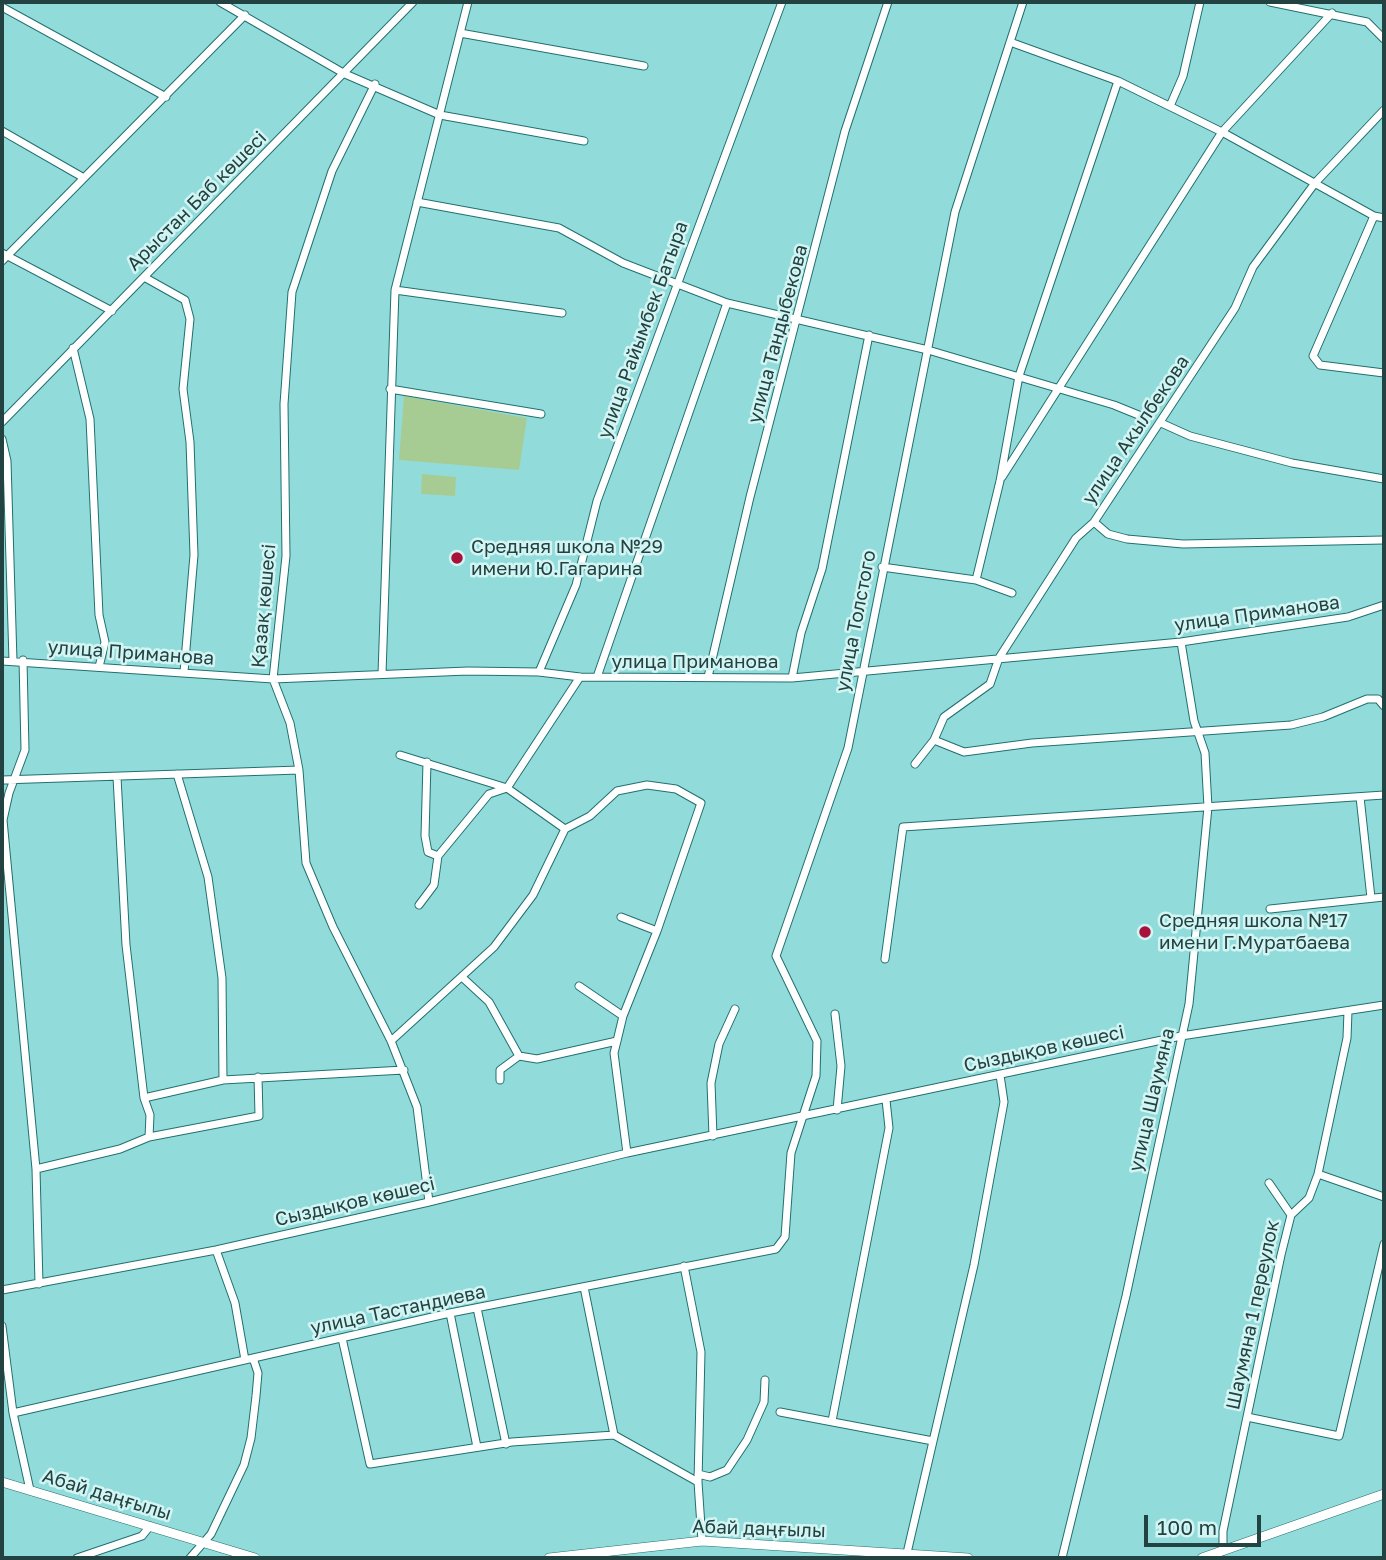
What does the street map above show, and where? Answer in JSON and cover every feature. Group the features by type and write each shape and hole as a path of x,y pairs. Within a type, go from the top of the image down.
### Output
{"street":[{"path":"220,2 345,74 375,84 440,114 584,141"},
{"name":"Арыстан Баб көшесі","path":"2,422 414,2"},
{"path":"382,674 395,290 468,2"},
{"name":"улица Райымбек Батыра","path":"539,671 576,585 597,501 782,2"},
{"name":"улица Тандыбекова","path":"708,677 750,497 798,321 845,131 888,2"},
{"name":"улица Толстого","path":"785,1237 791,1153 800,1118 816,1076 817,1041 776,956 848,748 955,212 1023,2"},
{"path":"1170,106 1183,76 1200,2"},
{"path":"1270,2 1367,22 1384,39"},
{"path":"2,7 166,97"},
{"path":"1000,481 1222,132 1332,13"},
{"path":"112,311 4,257 245,15"},
{"path":"460,33 644,66"},
{"path":"1010,42 1118,80 1222,132 1374,216 1384,218"},
{"path":"976,580 1000,481 1019,376 1118,80"},
{"name":"Қазақ көшесі","path":"375,84 332,171 292,292 284,404 286,556 274,679 290,723 299,770 306,863 333,927 404,1070 417,1107 429,1202"},
{"name":"улица Акылбекова","path":"915,764 934,740 944,717 990,684 999,658 1076,538 1094,522 1235,308 1253,267 1315,183 1384,110"},
{"path":"2,131 84,178"},
{"path":"417,202 559,228 623,263 727,303 928,350 1019,376 1059,391 1114,405 1141,416"},
{"path":"1374,216 1313,356 1320,365 1384,373"},
{"path":"144,277 185,300 190,319 183,389 190,442 194,555 184,672"},
{"path":"395,290 562,313"},
{"path":"597,677 727,303"},
{"path":"792,678 801,633 822,569 869,335"},
{"path":"73,348 90,419 99,602 105,642 100,667"},
{"path":"390,389 541,414"},
{"path":"1161,423 1190,436 1281,460 1384,480"},
{"path":"2,439 7,461 13,661"},
{"path":"1006,445 1022,447"},
{"path":"1094,522 1108,534 1127,540 1183,544 1384,540"},
{"path":"882,567 976,580 1012,593"},
{"name":"улица Приманова","path":"2,661 23,660 274,679 539,671 580,677 792,678 1181,642 1348,617 1384,605"},
{"name":"улица Шаумяна","path":"1062,1558 1126,1296 1189,1004 1208,807 1205,753 1194,721 1181,642"},
{"path":"23,660 25,750 3,820 36,1169 39,1284"},
{"path":"419,905 434,885 438,856 489,794 507,788 580,677"},
{"path":"934,740 964,752 1009,745 1291,725 1323,717 1367,699 1378,699 1384,706"},
{"path":"400,755 507,788 565,830"},
{"path":"427,762 425,836 428,852 438,856"},
{"path":"2,780 299,770"},
{"path":"177,774 209,890 222,978 223,1080"},
{"path":"117,777 126,945 144,1098 150,1115 149,1137"},
{"path":"391,1041 442,992 463,978 474,962 494,947 533,895 565,830 590,816 617,791 646,785 676,789 701,803 657,931 622,1016 614,1053 627,1153"},
{"path":"886,960 903,827 1384,795"},
{"path":"1360,797 1371,898"},
{"path":"1270,908 1384,897"},
{"path":"621,917 657,931"},
{"path":"463,978 489,1002 519,1056"},
{"path":"579,986 622,1016"},
{"name":"Сыздықов көшесі","path":"2,1290 216,1250 429,1202 627,1153 1181,1036 1384,1005"},
{"path":"713,1136 711,1083 719,1044 735,1009"},
{"name":"Шаумяна 1 переулок","path":"1223,1551 1223,1531 1291,1215 1309,1198 1318,1174 1348,1038 1348,1011"},
{"path":"835,1014 841,1066 837,1110"},
{"path":"500,1080 500,1070 519,1056 537,1059 617,1041"},
{"path":"144,1098 223,1080 404,1070"},
{"path":"907,1553 974,1265 1004,1102 1000,1075"},
{"path":"36,1169 120,1149 149,1137 259,1116 258,1077"},
{"path":"832,1421 889,1128 886,1100"},
{"path":"1318,1174 1384,1197"},
{"path":"1269,1182 1291,1215"},
{"name":"улица Тастандиева","path":"13,1413 450,1313 776,1249 785,1237"},
{"path":"1247,1417 1339,1436 1384,1244"},
{"path":"190,1558 211,1534 244,1465 251,1438 258,1373 249,1359 236,1303 216,1250"},
{"path":"684,1266 701,1352 698,1478 702,1541"},
{"path":"584,1287 614,1435"},
{"path":"477,1308 506,1444"},
{"path":"450,1313 477,1447"},
{"path":"2,1325 13,1413 30,1490"},
{"path":"341,1338 370,1464 477,1447 614,1435 698,1478 710,1478 727,1469 747,1440 764,1402 765,1380"},
{"path":"780,1412 933,1441"},
{"name":"Абай даңғылы","path":"2,1482 255,1558"},
{"path":"1202,1558 1384,1494"},
{"path":"77,1558 142,1536 150,1526"},
{"name":"Абай даңғылы","path":"549,1558 702,1541 968,1558"}],"green space":[{"path":"404,396 527,418 519,470 399,460"},
{"path":"422,474 456,477 455,496 421,494"}],"place":[{"name":"Средняя школа №29 имени Ю.Гагарина","path":"457,558"},
{"name":"Средняя школа №17 имени Г.Муратбаева","path":"1145,932"}]}
